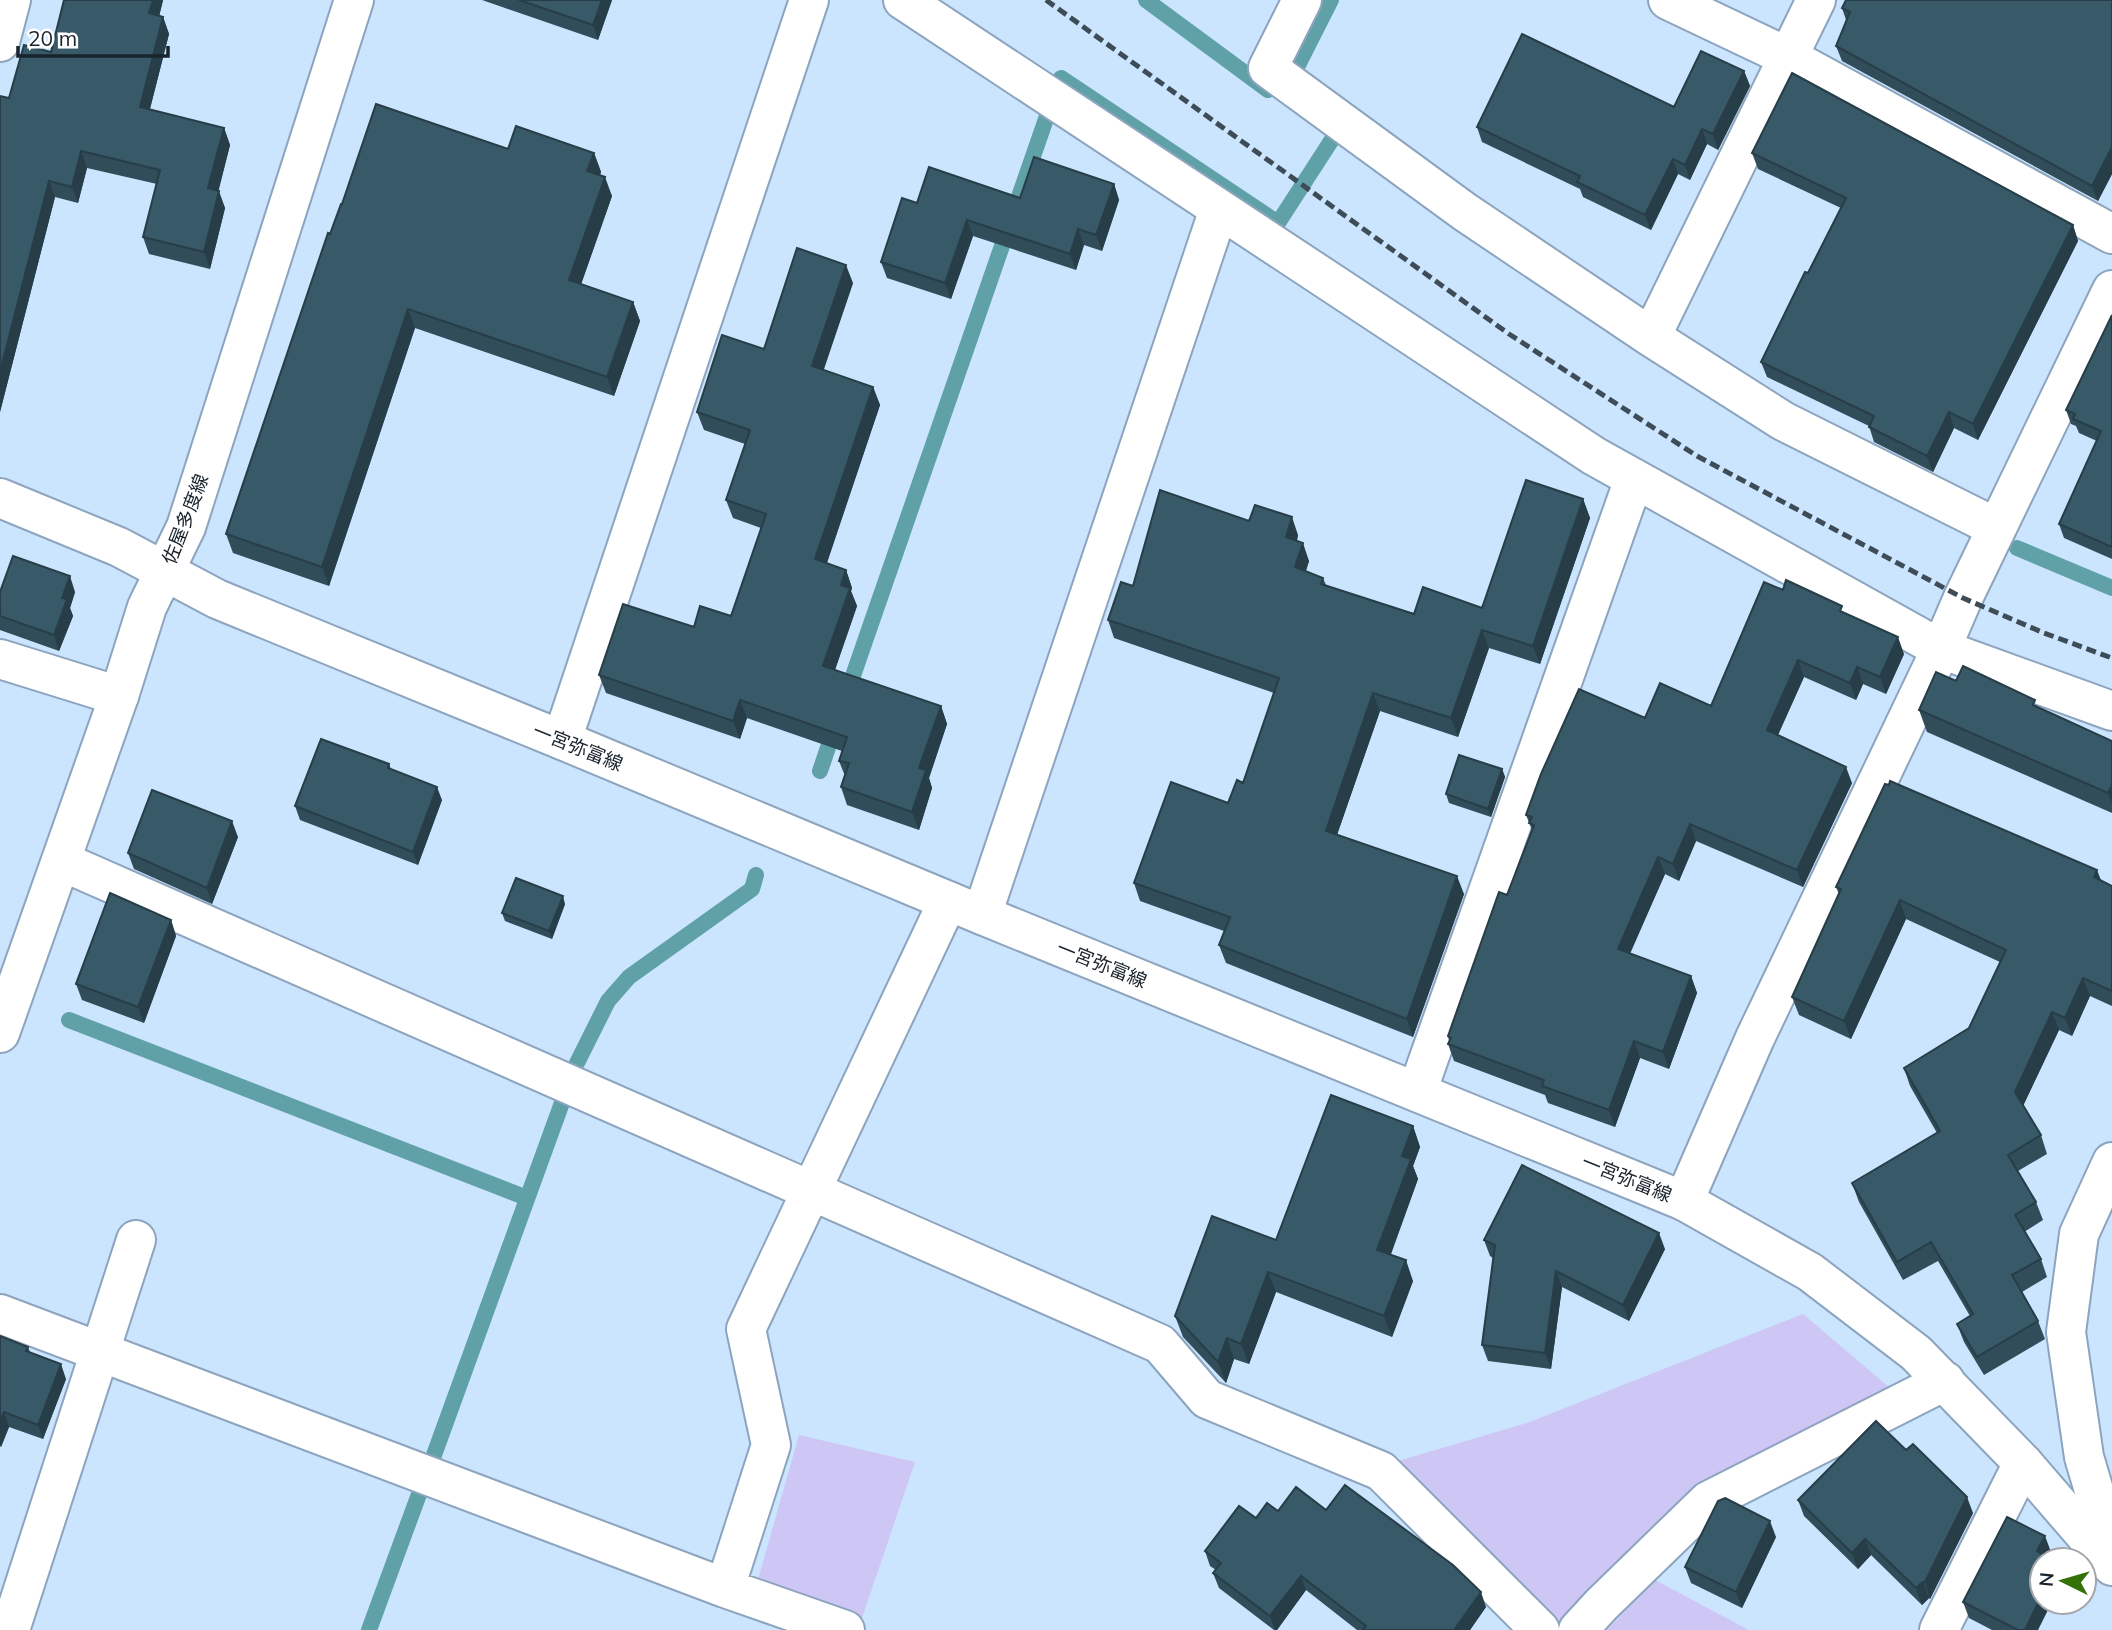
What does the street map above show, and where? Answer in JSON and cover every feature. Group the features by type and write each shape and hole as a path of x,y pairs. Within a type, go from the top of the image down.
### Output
{"street":[{"path":"0,42 11,0"},
{"name":"佐屋多度線","path":"0,1033 119,696 147,607 186,527 354,0"},
{"path":"562,740 809,0"},
{"path":"903,0 1594,456 1941,649 2112,711"},
{"path":"1301,0 1268,68 1465,212 1651,337 1783,421 1997,528"},
{"path":"1668,0 1788,57 2112,234"},
{"path":"1651,337 1816,0"},
{"path":"982,915 1219,208"},
{"path":"1684,1201 1755,1038 2112,290"},
{"path":"1418,1091 1634,479"},
{"name":"一宮弥富線","path":"0,498 120,547 164,573 217,599 1684,1201 1810,1272 1916,1353 2023,1463 2112,1566"},
{"path":"0,659 119,696"},
{"path":"61,861 1160,1344 1207,1398 1381,1471 1540,1630"},
{"path":"726,1588 771,1445 746,1329 948,901"},
{"path":"2112,1161 2079,1234 2066,1332 2084,1457 2112,1551"},
{"path":"10,1630 136,1240"},
{"path":"0,1314 726,1588 845,1630"},
{"path":"1578,1630 1708,1502 1945,1381"},
{"path":"1939,1630 2023,1463"}],"shaded area":[{"path":"1803,1314 1890,1388 1562,1625 1398,1461 1527,1423"},
{"path":"799,1435 915,1462 860,1624 757,1583"},
{"path":"1655,1580 1747,1629 1747,1630 1607,1630"}],"building":[{"path":"64,0 153,0 149,13 163,17 140,107 224,128 208,188 219,191 204,252 143,237 160,170 81,151 72,187 49,181 0,372 0,96 9,98 24,45 51,52"},
{"path":"519,0 602,0 593,25"},
{"path":"1846,0 2112,0 2112,147 2092,186 1836,46 1850,12 1842,8"},
{"path":"1522,34 1674,107 1701,51 1744,71 1713,134 1702,129 1685,165 1673,159 1645,215 1577,182 1580,176 1477,127"},
{"path":"1792,73 2073,225 1973,424 1949,412 1927,456 1869,427 1874,416 1761,362 1805,272 1808,273 1846,198 1752,153"},
{"path":"376,104 508,149 516,126 594,153 587,171 605,177 569,280 633,302 607,377 408,309 322,567 226,534 328,233 330,234 342,204"},
{"path":"1034,157 1114,184 1096,235 1078,229 1070,254 967,220 945,283 881,262 902,198 917,203 929,167 1020,198"},
{"path":"797,248 846,265 812,366 873,387 815,559 846,570 841,585 850,588 823,666 941,706 919,768 926,770 912,812 841,787 849,763 839,761 847,737 740,700 733,721 599,675 623,604 694,627 700,606 731,616 766,514 726,500 750,430 697,412 722,335 764,349"},
{"path":"2112,315 2112,547 2059,524 2101,431 2073,419 2075,414 2066,410"},
{"path":"1526,480 1583,499 1533,646 1482,630 1451,718 1373,693 1326,831 1457,876 1407,1019 1219,945 1230,917 1134,883 1171,782 1228,803 1237,780 1243,783 1279,678 1108,620 1121,582 1133,586 1160,490 1249,521 1255,505 1292,517 1286,537 1303,543 1295,567 1323,578 1321,584 1414,614 1423,587 1482,608"},
{"path":"13,556 70,576 62,598 67,599 54,635 0,616 0,592"},
{"path":"1786,580 1842,606 1840,611 1898,637 1880,677 1857,667 1850,683 1798,660 1767,730 1846,767 1797,870 1690,824 1673,864 1658,857 1618,949 1691,976 1663,1052 1634,1041 1609,1110 1542,1086 1544,1080 1448,1044 1451,1038 1448,1036 1499,892 1507,895 1534,825 1529,823 1532,817 1526,815 1541,774 1579,689 1645,718 1660,683 1711,706 1764,582 1783,590"},
{"path":"1963,666 2035,700 2033,705 2112,741 2112,785 2108,793 1919,710 1936,672 1956,681"},
{"path":"321,739 389,764 388,768 437,787 413,852 295,806"},
{"path":"1459,755 1502,769 1488,809 1446,794"},
{"path":"1890,781 2097,870 2094,877 2112,886 2112,991 2083,978 2065,1018 2052,1012 2015,1092 2041,1135 2008,1155 2036,1202 2015,1215 2041,1259 2012,1275 2038,1321 1977,1357 1957,1324 1973,1314 1931,1242 1897,1262 1852,1183 1940,1131 1904,1068 1969,1028 2006,950 1900,900 1844,1021 1792,997 1841,889 1836,887 1885,784 1889,785"},
{"path":"152,790 232,821 207,888 128,853"},
{"path":"516,878 563,896 549,931 502,913"},
{"path":"110,893 171,920 138,1007 76,984"},
{"path":"1331,1095 1413,1126 1402,1156 1411,1159 1377,1250 1406,1260 1384,1316 1268,1272 1241,1344 1227,1338 1218,1362 1175,1316 1212,1216 1276,1240"},
{"path":"1522,1165 1659,1233 1623,1305 1556,1271 1545,1353 1482,1345 1495,1245 1484,1240"},
{"path":"0,1336 28,1347 26,1351 61,1364 38,1425 4,1412 0,1422"},
{"path":"1876,1421 1906,1450 1913,1444 1967,1497 1925,1582 1916,1588 1865,1539 1852,1553 1798,1500"},
{"path":"1345,1485 1453,1565 1481,1592 1454,1630 1363,1630 1366,1626 1301,1576 1270,1616 1213,1573 1221,1563 1205,1551 1239,1506 1256,1518 1267,1503 1278,1511 1296,1487 1326,1510"},
{"path":"1725,1498 1770,1521 1736,1592 1685,1567 1718,1501"},
{"path":"2007,1517 2045,1536 2040,1546 2028,1546 2028,1616 2032,1616 2025,1630 2018,1630 1963,1602"}],"waterway":[{"path":"1146,0 1268,90"},
{"path":"1293,75 1331,0"},
{"path":"1061,78 1278,223 1333,138"},
{"path":"846,696 1047,116"},
{"path":"2017,548 2112,588"},
{"path":"820,771 835,727"},
{"path":"577,1063 608,1001 629,977 752,889 756,875"},
{"path":"69,1020 527,1198"},
{"path":"434,1455 563,1100"},
{"path":"369,1630 422,1486"}],"railway":[{"path":"1046,0 1509,334 1697,456 1963,598 2044,633 2112,658"}]}
